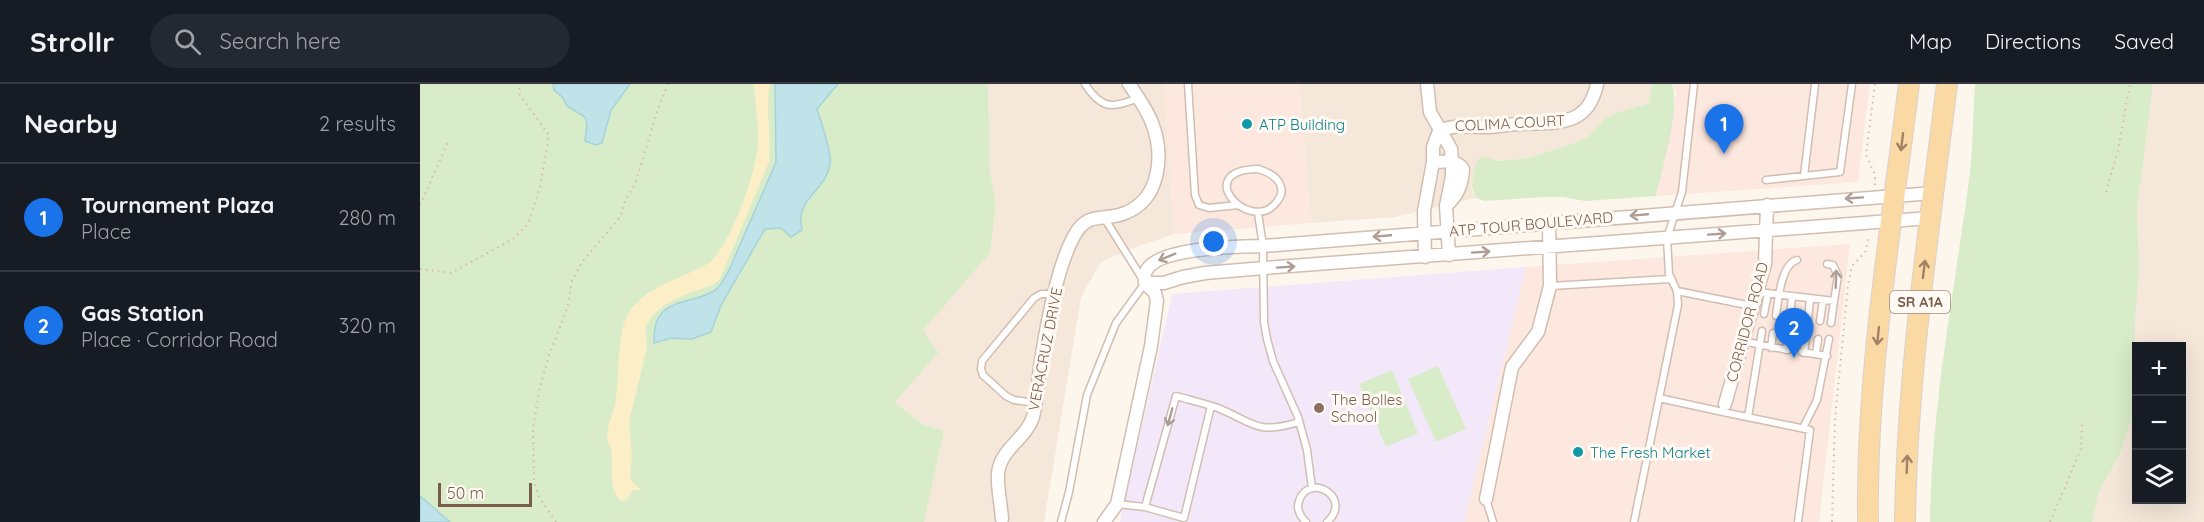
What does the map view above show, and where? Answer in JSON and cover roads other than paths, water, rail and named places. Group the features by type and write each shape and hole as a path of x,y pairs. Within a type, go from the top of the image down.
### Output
{"main road":[{"name":"SR A1A","path":"1868,522 1874,381 1891,220 1909,84"},
{"name":"SR A1A","path":"1905,522 1911,384 1929,218 1947,84"}],"street":[{"name":"VERACRUZ DRIVE","path":"1002,519 998,472 1009,447 1029,427 1035,403 1044,337 1063,261 1075,234 1081,225 1089,220 1125,213 1136,207 1146,197 1157,176 1158,158 1152,123 1129,84"},
{"path":"1427,84 1430,112 1451,149 1452,176 1446,206 1449,255"},
{"name":"COLIMA COURT","path":"1439,131 1456,126 1494,127 1572,120 1589,107 1597,84"},
{"path":"1425,256 1423,232 1433,162 1432,147 1439,131"},
{"path":"1433,162 1452,162 1463,169 1455,197 1446,206"},
{"path":"1428,186 1449,189"},
{"name":"ATP TOUR BOULEVARD","path":"1929,218 1264,268 1205,273 1183,276 1164,283 1145,283 1145,273 1151,266 1181,252 1934,193"},
{"name":"CORRIDOR ROAD","path":"1724,408 1752,306 1762,292 1767,205"},
{"path":"1486,499 1512,367 1538,332 1550,286 1549,223"},
{"path":"1104,522 1117,504 1151,346 1157,301 1155,293 1145,283"}],"lane":[{"path":"1085,84 1093,96 1107,105 1127,103 1138,98"},
{"path":"1188,84 1194,195 1199,205 1209,208 1238,205"},
{"path":"1634,522 1678,305 1677,291 1670,279 1667,238 1682,192 1694,84"},
{"path":"1804,176 1815,84"},
{"path":"1766,180 1840,172 1852,84"},
{"path":"1258,169 1272,173 1280,181 1279,200 1270,209 1258,213 1232,201 1228,193 1227,182 1231,175 1240,170 1258,169"},
{"path":"1258,213 1263,246 1264,322 1267,339 1273,361 1299,422 1307,450 1312,488"},
{"path":"1061,522 1069,492 1087,395 1116,323 1145,283 1103,216"},
{"path":"1776,316 1779,294 1787,267 1792,261 1797,260"},
{"path":"1827,264 1833,265 1838,276 1831,323"},
{"path":"1550,286 1670,279"},
{"path":"1677,291 1752,306"},
{"path":"1764,314 1762,292 1834,301"},
{"path":"1035,403 1014,400 1005,396 983,375 982,361 1034,298 1041,294 1055,294"},
{"path":"1790,318 1792,296"},
{"path":"1808,320 1810,299"},
{"path":"1820,321 1823,300"},
{"path":"1748,417 1762,331"},
{"path":"1771,348 1773,333"},
{"path":"1742,341 1787,350 1788,336"},
{"path":"1806,338 1803,352 1827,356"},
{"path":"1816,354 1818,339"},
{"path":"1803,428 1817,400 1829,339"},
{"path":"1145,507 1176,396 1211,406 1254,426 1283,427 1299,422"},
{"path":"1659,398 1724,408 1748,417 1810,430 1798,522"},
{"path":"1117,504 1145,507 1184,518 1211,406"},
{"path":"1306,522 1301,518 1297,506 1302,495 1312,488 1324,489 1333,498 1335,510 1327,522"},
{"path":"1486,499 1494,522"}],"water":[{"path":"553,84 630,84 611,110 602,143 596,145 585,141 587,124 585,117 567,106 554,90"},
{"path":"775,84 838,84 817,109 828,145 830,164 823,182 802,210 802,230 791,237 781,228 765,229 721,305 711,332 692,339 671,338 654,343 655,328 659,317 665,310 714,291 730,268 776,162"},
{"path":"420,496 450,522 420,522"}],"place":[{"name":"ATP Building","path":"1247,124"},
{"name":"Tournament Plaza","path":"1724,154"},
{"name":"Gas Station","path":"1794,358"},
{"name":"The Bolles School","path":"1319,408"},
{"name":"The Fresh Market","path":"1578,452"}]}
